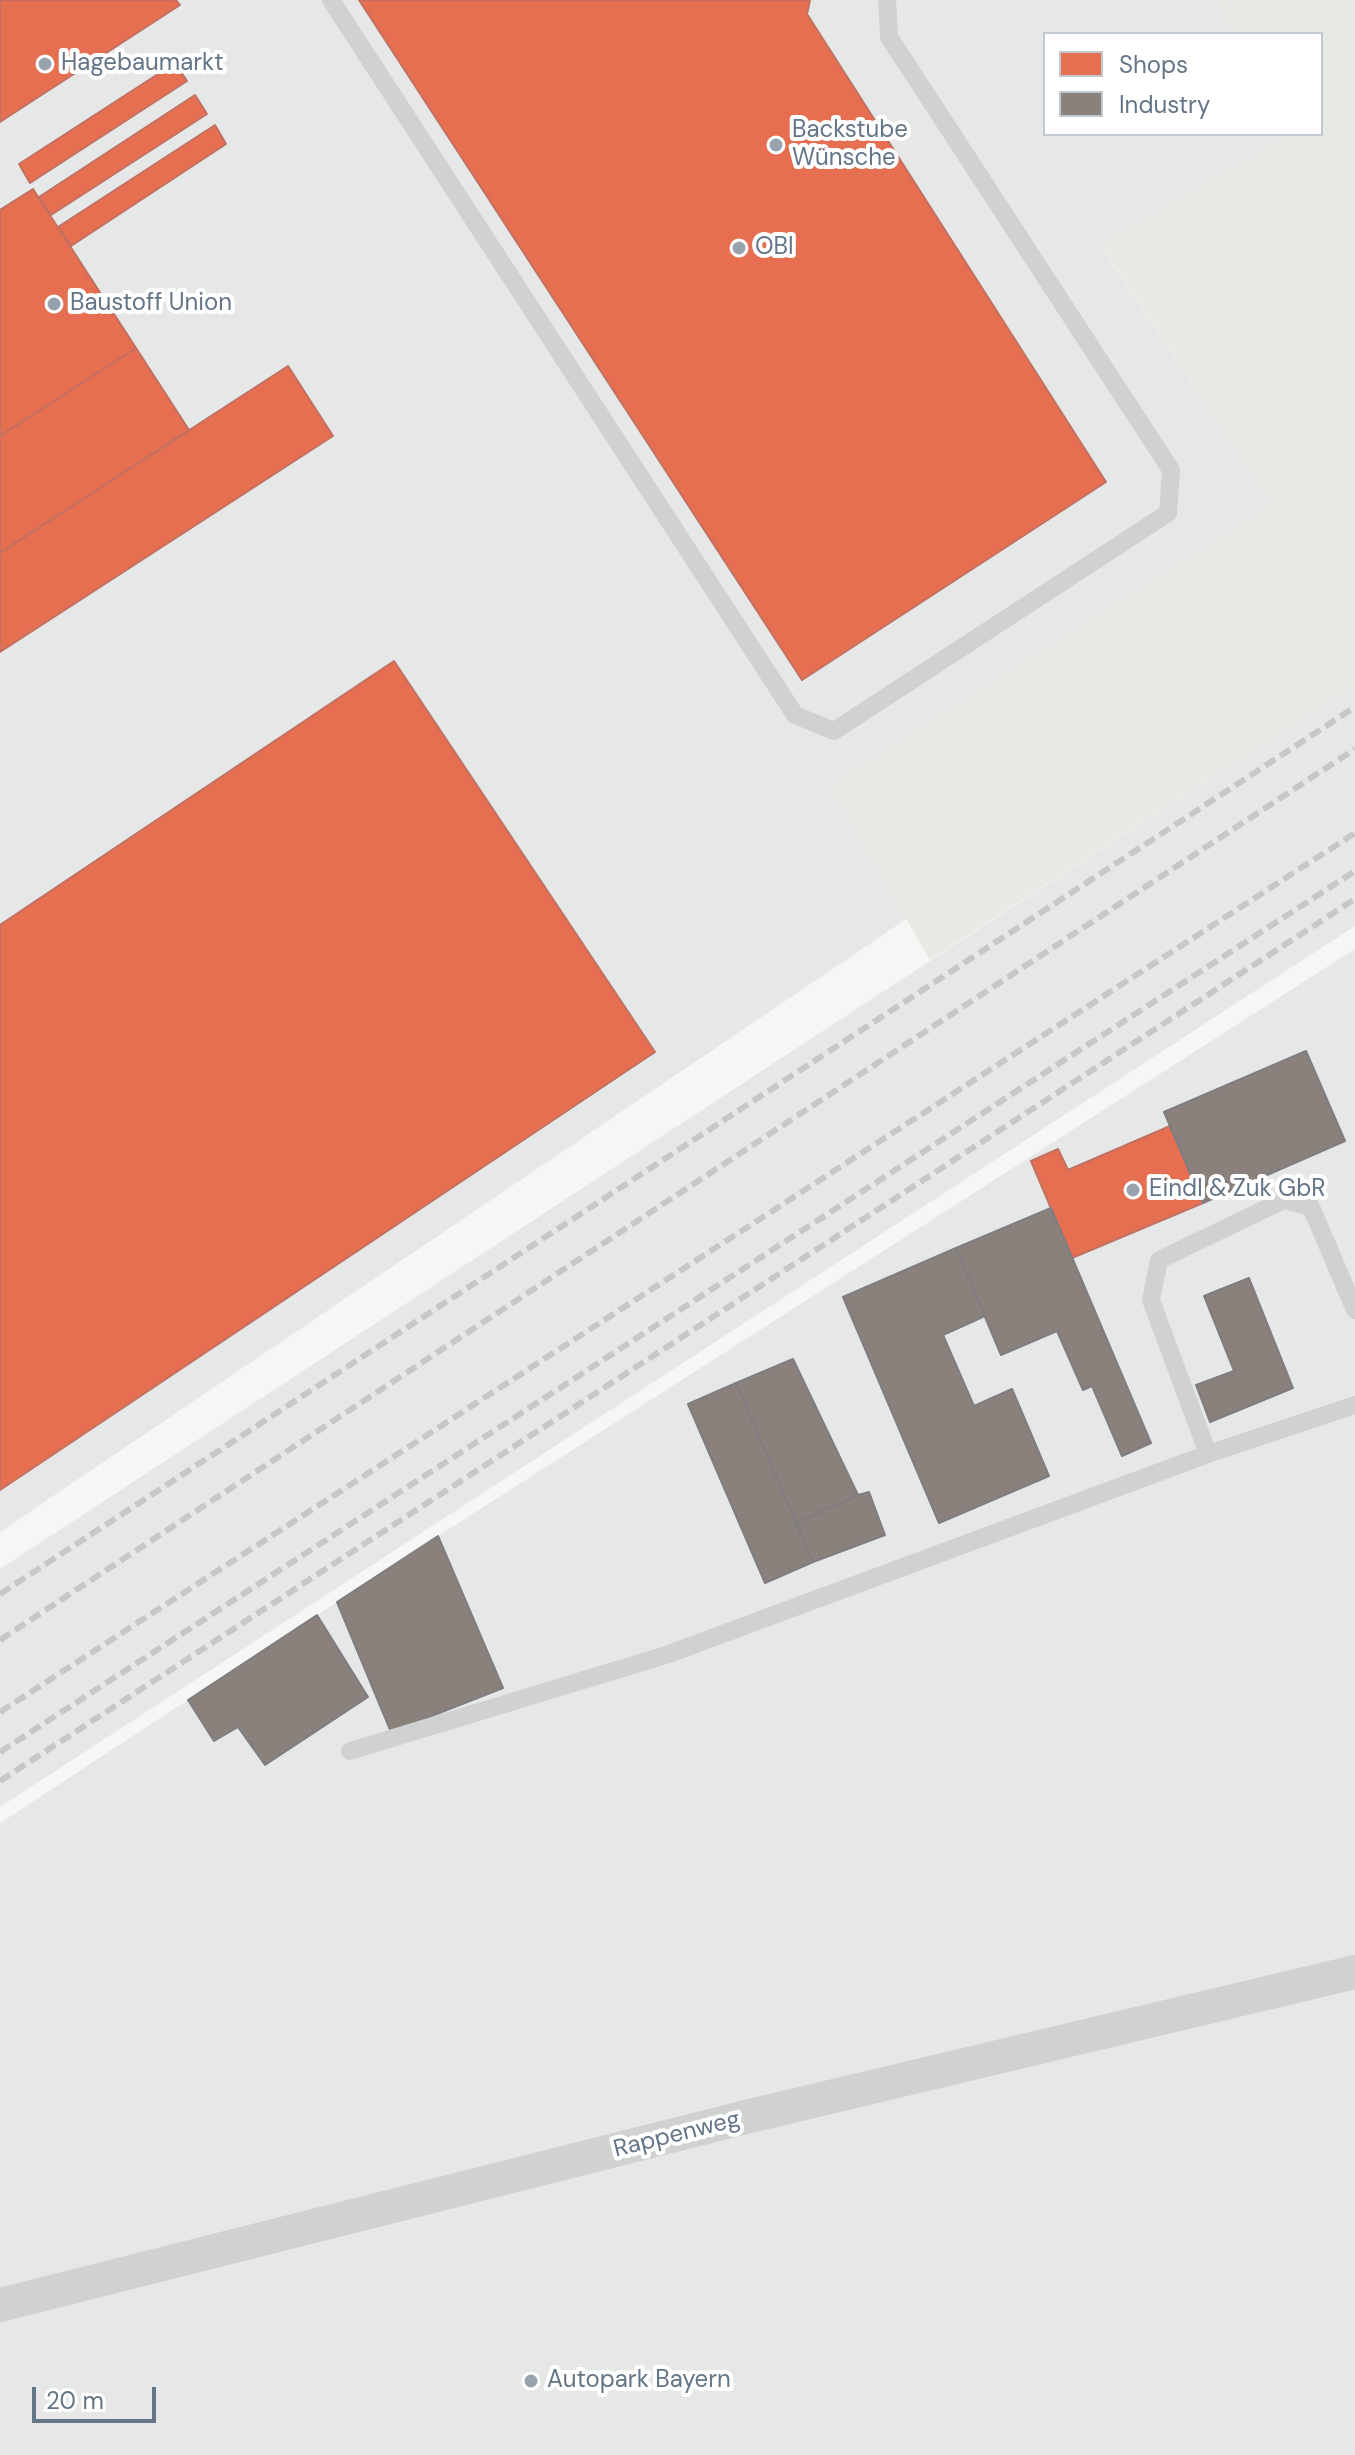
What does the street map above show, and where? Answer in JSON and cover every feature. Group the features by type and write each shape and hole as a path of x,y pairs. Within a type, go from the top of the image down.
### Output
{"street":[{"name":"Rappenweg","path":"0,2305 750,2116 1355,1972"}],"lane":[{"path":"331,0 795,715 834,731 1168,513 1171,470 889,37 887,0"},
{"path":"1208,1454 1151,1300 1159,1260 1284,1200 1311,1207 1355,1310"},
{"path":"350,1751 666,1655 1208,1454 1355,1405"}],"shaded area":[{"path":"0,0 1218,0 1231,32 1043,32 1043,136 1277,136 1279,141 1101,246 1273,505 830,786 908,918 0,1532"},
{"path":"1218,0 1355,0 1355,683 930,960 830,786 1273,505 1101,245 1279,141 1277,136 1323,136 1323,32 1231,32"},
{"path":"1355,683 1355,926 0,1807 0,1569"},
{"path":"1355,949 1355,2455 0,2455 0,1823 438,1536"}],"building: Shops":[{"name":"Hagebaumarkt","path":"0,0 176,0 180,5 0,122"},
{"name":"OBI","path":"359,0 810,0 807,14 1106,482 802,680"},
{"path":"175,63 187,81 30,183 19,164"},
{"path":"195,95 207,114 51,215 39,197"},
{"path":"215,125 226,144 71,246 58,227"},
{"name":"Baustoff Union","path":"33,189 136,348 0,436 0,210"},
{"path":"136,348 189,430 0,553 0,436"},
{"path":"288,366 333,436 0,652 0,553"},
{"path":"394,661 655,1052 0,1490 0,925"},
{"path":"1170,1126 1203,1203 1072,1258 1031,1161 1058,1149 1068,1170"}],"building: Industry":[{"path":"1306,1051 1345,1141 1203,1203 1164,1112"},
{"path":"1051,1208 1151,1443 1122,1456 1092,1386 1083,1390 1057,1331 1001,1355 956,1248"},
{"path":"956,1248 985,1316 943,1335 974,1406 1012,1389 1049,1476 939,1523 843,1297"},
{"path":"1249,1278 1293,1388 1210,1422 1196,1385 1234,1371 1204,1296"},
{"path":"793,1359 858,1495 796,1523 736,1383"},
{"path":"736,1383 813,1562 765,1583 688,1404"},
{"path":"869,1492 885,1535 813,1562 796,1523"},
{"path":"438,1536 503,1688 391,1732 337,1602"},
{"path":"317,1615 368,1697 265,1765 238,1727 214,1741 188,1700"}],"railway":[{"path":"0,1594 1355,707"},
{"path":"0,1640 1355,749"},
{"path":"0,1712 1355,833"},
{"path":"0,1752 1355,871"},
{"path":"0,1781 1355,899"}],"place":[{"name":"Hagebaumarkt","path":"45,64"},
{"name":"Backstube Wünsche","path":"776,145"},
{"name":"OBI","path":"739,248"},
{"name":"Baustoff Union","path":"54,304"},
{"name":"Eindl & Zuk GbR","path":"1133,1190"},
{"name":"Autopark Bayern","path":"531,2381"}]}
